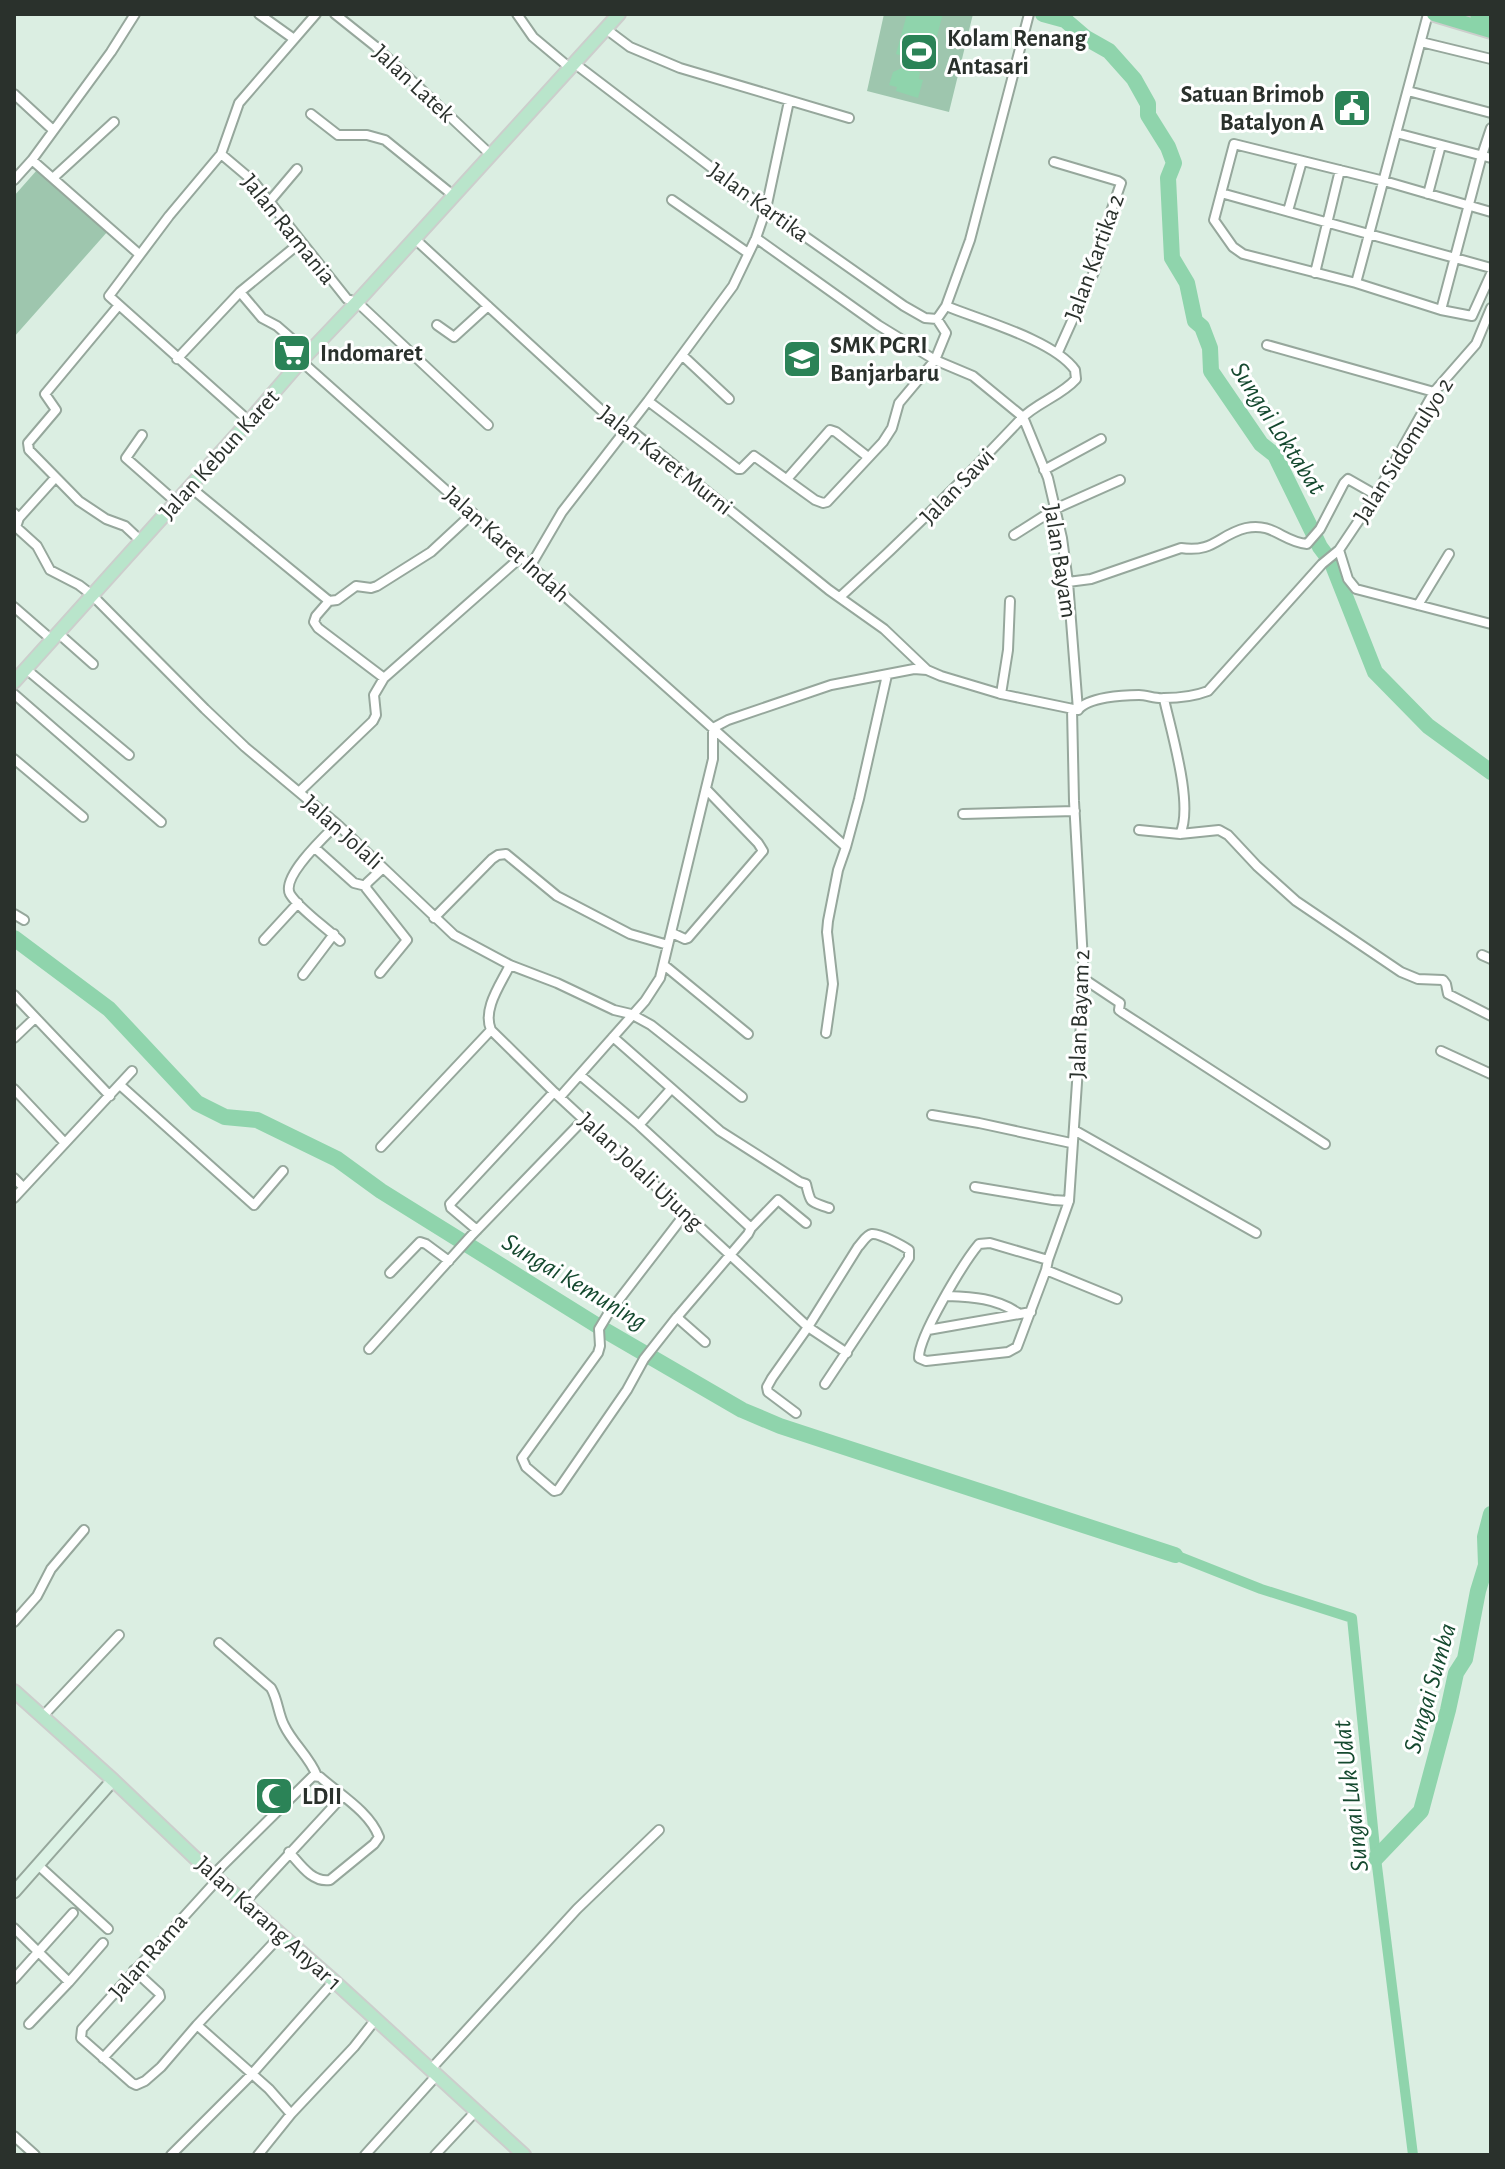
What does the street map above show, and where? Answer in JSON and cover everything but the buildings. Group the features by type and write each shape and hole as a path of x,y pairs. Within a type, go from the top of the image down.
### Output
{"highway":[{"path":"1431,14 1491,31"},
{"path":"1477,14 1491,18"}],"main road":[{"name":"Jalan Kebun Karet","path":"14,682 304,357 619,14"},
{"name":"Jalan Karang Anyar 1","path":"16,1697 113,1780 215,1877 376,2019 521,2154"}],"street":[{"path":"259,14 294,39"},
{"path":"249,421 109,296 139,254 221,154 239,103 316,14"},
{"name":"Jalan Latek","path":"335,14 375,46 491,155"},
{"name":"Jalan Kartika","path":"517,14 533,37 766,209 904,306 925,318 937,319"},
{"path":"648,401 738,469 754,456 815,500 823,503 830,499 883,442 892,428 899,403 935,360 946,333 937,319 946,306 978,213 1029,14"},
{"path":"1356,283 1431,14"},
{"path":"14,180 111,52 133,15"},
{"path":"606,29 630,47 680,68 849,118"},
{"path":"1421,42 1491,59"},
{"path":"1408,91 1491,113"},
{"path":"14,94 53,130"},
{"path":"531,565 562,512 733,286 766,209 789,101"},
{"path":"311,114 338,135 367,135 385,140 454,196"},
{"path":"53,178 114,122"},
{"path":"1441,310 1486,157 1491,128"},
{"path":"1396,133 1486,157"},
{"path":"1221,193 1455,257 1491,271 1472,316 1243,254 1233,247 1214,220 1221,193 1234,144 1384,181 1491,212"},
{"path":"1428,194 1441,145"},
{"name":"Jalan Ramania","path":"221,154 249,176 340,292 347,299 357,302 488,425"},
{"path":"32,160 139,254"},
{"path":"1288,211 1302,161"},
{"name":"Jalan Kartika 2","path":"1054,162 1121,183 1094,272 1058,352"},
{"path":"269,202 297,169"},
{"path":"1315,273 1340,170"},
{"path":"672,200 748,253"},
{"path":"756,238 878,325 935,360 973,376 1023,417"},
{"name":"Jalan Karet Murni","path":"415,239 613,421 627,427 884,629 927,670"},
{"path":"177,359 240,292 301,242"},
{"name":"Jalan Karet Indah","path":"240,292 262,318 277,326 304,357 520,558 846,847"},
{"path":"119,305 45,394 56,410 27,448 79,501 106,519 121,524 141,541"},
{"path":"437,325 454,337 488,306"},
{"path":"946,306 1058,352"},
{"name":"Jalan Sidomulyo 2","path":"1075,709 1102,698 1138,695 1164,699 1208,691 1322,564 1338,551 1376,495 1434,392 1476,344 1491,308"},
{"path":"1267,345 1434,392"},
{"name":"Jalan Sawi","path":"840,597 925,519 1023,417 1076,379 1072,365 1058,352"},
{"path":"682,355 729,399"},
{"name":"Jalan Bayam","path":"1023,417 1044,470 1062,538 1068,582 1075,709"},
{"path":"787,479 830,430 868,457"},
{"path":"142,435 126,458 176,502"},
{"path":"1044,470 1101,439"},
{"path":"17,515 55,478"},
{"path":"1068,582 1091,579 1181,548 1205,548 1246,528 1268,527 1307,544 1320,529 1348,479 1376,495"},
{"path":"1014,535 1055,509 1120,480"},
{"path":"190,487 329,601"},
{"path":"384,678 318,628 314,622 316,616 329,601 337,600 356,586 377,586 431,552 473,513"},
{"name":"Jalan Jolali","path":"17,515 16,527 37,546 50,570 92,595 245,747 337,824 454,935 510,965 651,1025 742,1097"},
{"path":"1338,551 1348,579 1356,589 1488,622 1491,610"},
{"path":"1418,605 1449,554"},
{"path":"299,792 371,724 376,715 374,695 384,678 520,558"},
{"path":"1001,694 1008,650 1010,601"},
{"path":"14,607 93,664"},
{"path":"26,669 129,755"},
{"path":"474,1233 450,1204 580,1075 653,991 664,965 713,759 713,728 831,685 914,669 927,670 1001,694 1075,709"},
{"path":"826,1033 833,984 828,921 887,675"},
{"path":"14,694 161,822"},
{"path":"1164,699 1184,796 1185,817 1180,834"},
{"name":"Jalan Bayam 2","path":"928,1330 918,1355 922,1361 1015,1349 1020,1343 1069,1201 1084,979 1075,811 1075,709"},
{"path":"14,759 83,817"},
{"path":"672,933 688,938 763,851 706,789"},
{"path":"963,814 1075,811"},
{"path":"303,975 337,938 298,903 288,887 294,872 337,824"},
{"path":"1139,830 1180,834 1219,830 1303,906 1401,972 1418,979 1443,980 1448,994 1491,1016"},
{"path":"315,848 354,883 366,886 407,940 380,973"},
{"path":"434,918 492,859 503,854 557,896 630,934 668,945"},
{"path":"366,886 383,868"},
{"path":"264,940 298,903"},
{"path":"14,914 24,920"},
{"path":"381,1147 491,1030 490,1007 510,965"},
{"path":"664,965 748,1034"},
{"path":"1084,979 1120,1003 1119,1010 1123,1013 1325,1144"},
{"path":"14,996 110,1096"},
{"path":"14,1038 35,1018"},
{"name":"Jalan Jolali Ujung","path":"491,1030 808,1327 847,1353"},
{"path":"613,1037 720,1131 806,1184 812,1202 829,1208"},
{"path":"1441,1051 1491,1074"},
{"path":"14,1198 132,1071"},
{"path":"580,1075 751,1228"},
{"path":"120,1085 254,1205 283,1171"},
{"path":"14,1089 64,1142"},
{"path":"639,1125 671,1089"},
{"path":"932,1115 1071,1143"},
{"path":"369,1349 474,1233 585,1118"},
{"path":"1074,1130 1256,1233"},
{"path":"14,1178 23,1187"},
{"path":"975,1187 1069,1201"},
{"path":"685,1214 608,1314 599,1329 598,1353 522,1458 526,1467 554,1491 558,1490 611,1414 644,1359 751,1228 778,1200 806,1223"},
{"path":"796,1413 767,1390 772,1378 868,1236 879,1235 903,1246 909,1250 909,1258 825,1384"},
{"path":"390,1273 420,1242 449,1261"},
{"path":"928,1330 972,1253 982,1242 1047,1265 1117,1299"},
{"path":"947,1296 988,1299 1019,1313"},
{"path":"928,1330 1031,1312"},
{"path":"677,1317 705,1342"},
{"path":"14,1622 37,1596 51,1569 84,1530"},
{"path":"42,1717 119,1635"},
{"path":"219,1643 271,1688 276,1695 285,1728 312,1764 315,1776 364,1816 379,1837 330,1880 312,1876 289,1852"},
{"name":"Jalan Rama","path":"103,2058 80,2034 215,1877 315,1776"},
{"path":"14,1892 113,1780"},
{"path":"244,1903 342,1797"},
{"path":"365,2155 577,1909 659,1830"},
{"path":"38,1865 108,1929"},
{"path":"14,1979 73,1913"},
{"path":"14,1928 69,1982"},
{"path":"134,1970 160,1997 103,2058 132,2083 140,2084 161,2067 281,1935"},
{"path":"29,2024 103,1943"},
{"path":"171,2155 251,2075 334,1981"},
{"path":"258,2155 376,2019"},
{"path":"197,2025 269,2089 291,2114"},
{"path":"435,2155 476,2111"},
{"path":"14,2136 35,2155"}],"shaded area":[{"name":"Kolam Renang Antasari","path":"884,14 973,14 949,112 867,91"},
{"path":"907,14 943,14 929,64 896,54"},
{"path":"904,67 920,72 919,79 923,80 918,98 896,91 897,87 889,85 893,72"},
{"path":"37,170 108,231 14,337 14,196"}],"waterway":[{"name":"Sungai Loktabat","path":"1043,14 1065,20 1086,38 1109,51 1134,79 1148,104 1148,115 1174,163 1168,178 1172,258 1187,283 1195,321 1202,327 1210,348 1211,371 1261,444 1275,455 1320,547 1332,563 1375,672 1428,726 1491,772"},
{"name":"Sungai Kemuning","path":"14,938 109,1009 197,1103 225,1117 257,1120 337,1159 381,1191 606,1331 742,1410 780,1426 1175,1555"},
{"name":"Sungai Sumba","path":"1376,1858 1421,1811 1456,1673 1465,1659 1486,1565 1485,1537 1491,1514"},
{"name":"Sungai Luk Udat","path":"1175,1555 1261,1589 1352,1618 1376,1858 1413,2155"}],"place":[{"name":"Kolam Renang Antasari","path":"919,52"},
{"name":"Satuan Brimob Batalyon A","path":"1352,108"},
{"name":"Indomaret","path":"292,353"},
{"name":"SMK PGRI Banjarbaru","path":"802,359"},
{"name":"LDII","path":"274,1796"}]}
